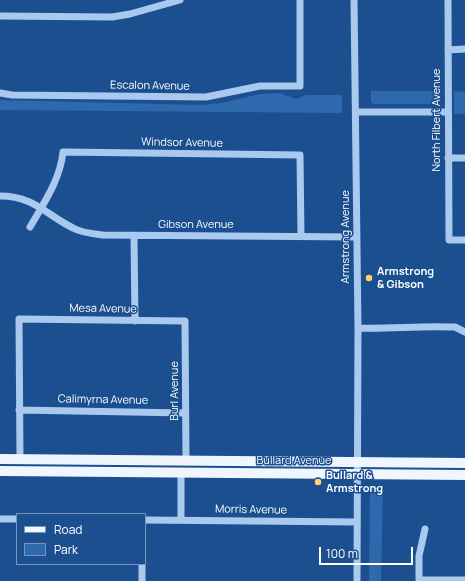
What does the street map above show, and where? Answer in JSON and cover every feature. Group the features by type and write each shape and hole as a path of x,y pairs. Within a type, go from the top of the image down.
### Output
{"main road":[{"name":"Bullard Avenue","path":"0,459 465,463"},
{"name":"Bullard Avenue","path":"124,472 148,467 178,466 186,461"},
{"name":"Bullard Avenue","path":"0,471 465,475"}],"street":[{"path":"0,16 112,17 130,14 180,0"},
{"name":"Escalon Avenue","path":"0,93 12,95 206,97 260,86 300,86 300,0"},
{"name":"Armstrong Avenue","path":"354,0 358,328 357,581"},
{"name":"North Filbert Avenue","path":"448,0 447,112 449,240 465,240"},
{"path":"448,50 465,49"},
{"path":"356,112 447,112"},
{"name":"Windsor Avenue","path":"41,207 59,173 63,152 300,155 301,236"},
{"path":"448,158 465,158"},
{"name":"Gibson Avenue","path":"0,196 20,198 41,207 74,228 88,233 134,236 357,237"},
{"path":"30,227 41,207"},
{"path":"134,236 135,320"},
{"name":"Mesa Avenue","path":"19,410 19,319 186,321"},
{"name":"Burl Avenue","path":"186,321 186,461"},
{"path":"358,328 388,329 412,326 449,327 465,332"},
{"path":"19,410 20,459"},
{"name":"Calimyrna Avenue","path":"19,410 185,413"},
{"path":"180,472 181,520"},
{"path":"0,519 16,519"},
{"name":"Morris Avenue","path":"146,520 357,522"},
{"path":"425,529 419,556 419,581 465,580"},
{"path":"142,565 142,581"}],"green space":[{"path":"371,91 441,91 441,101 437,104 373,104 371,101"},
{"path":"454,91 465,92 465,114 454,114"},
{"path":"280,93 296,99 306,95 342,95 342,113 0,110 0,100 201,105 221,103 260,94"},
{"path":"370,486 383,486 381,581 369,581"}],"place":[{"name":"Armstrong & Gibson","path":"369,278"},
{"name":"Bullard & Armstrong","path":"318,482"}]}
